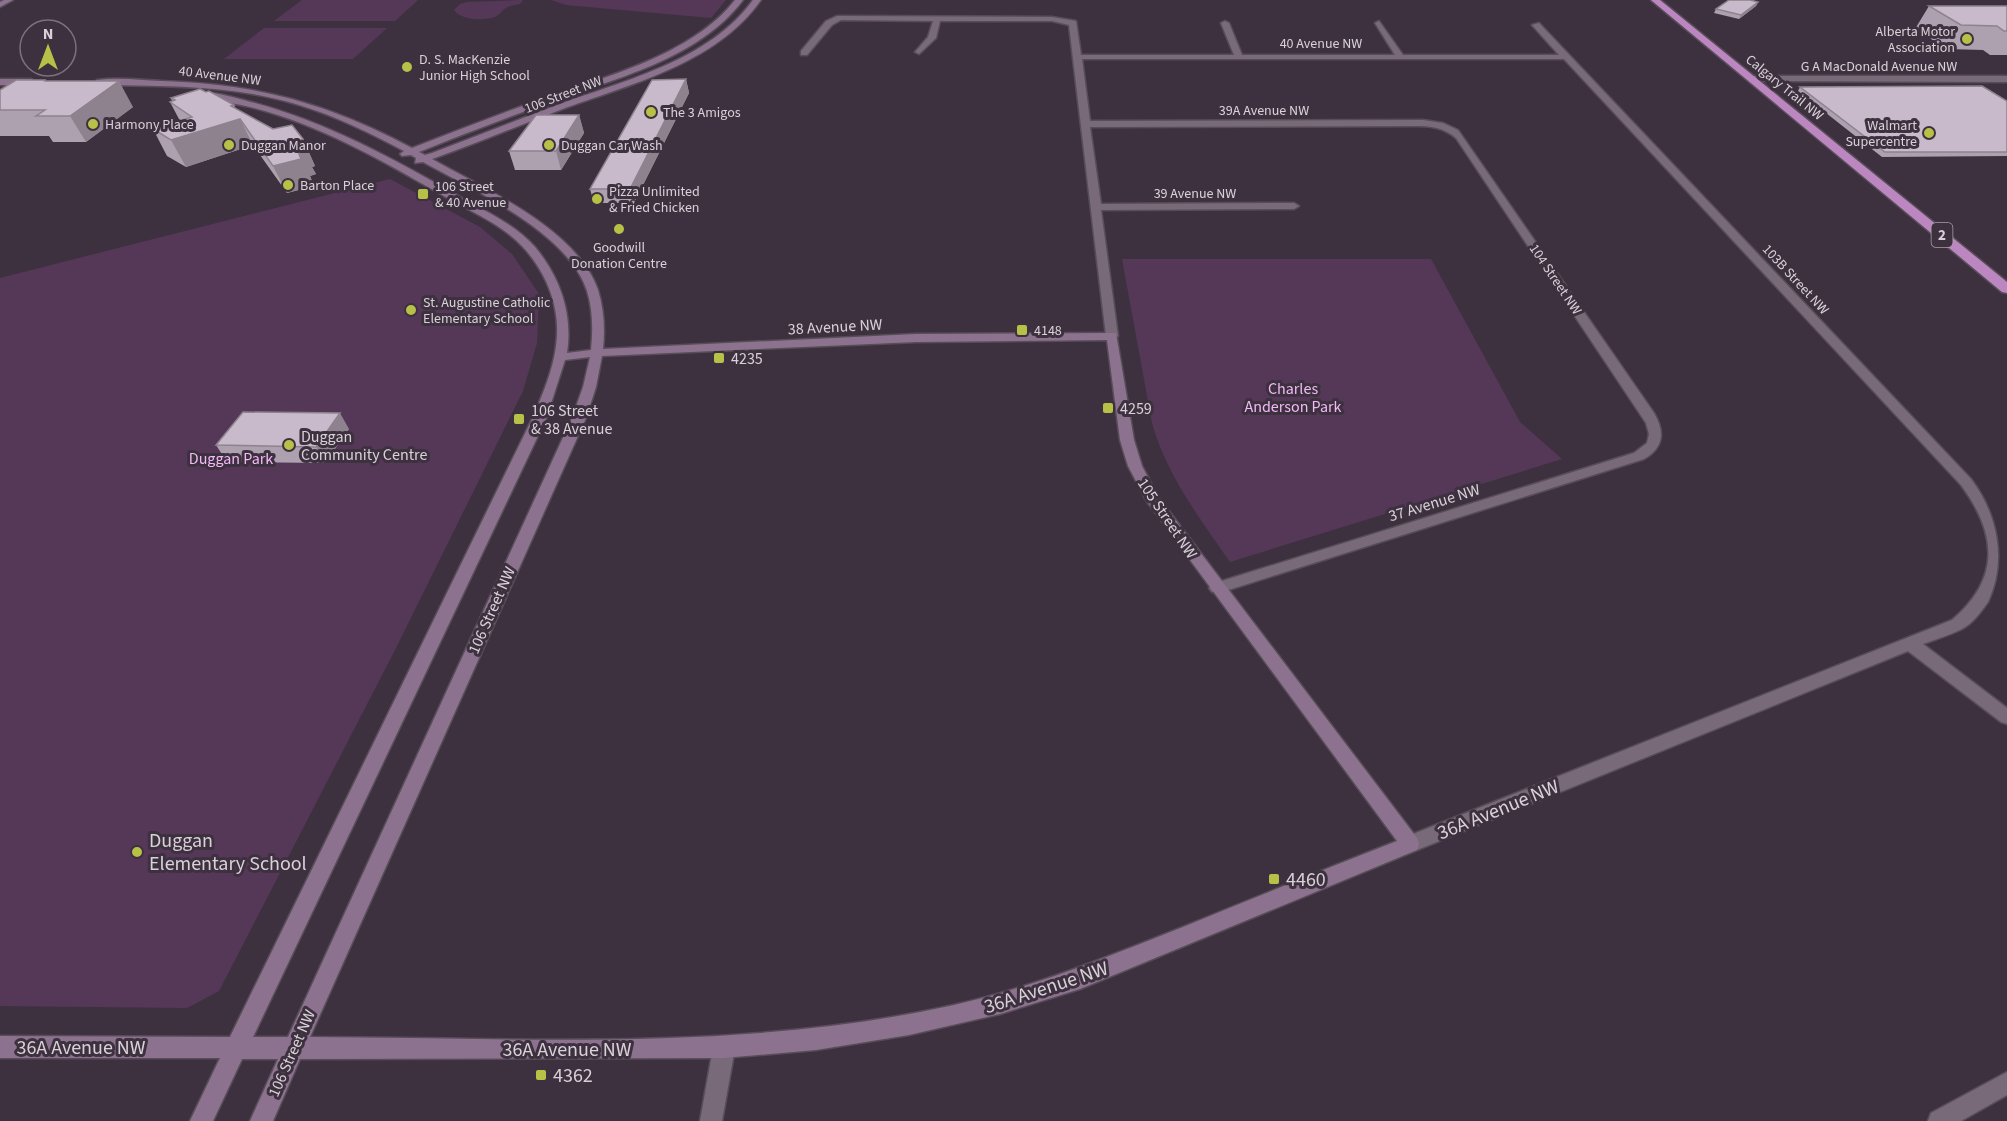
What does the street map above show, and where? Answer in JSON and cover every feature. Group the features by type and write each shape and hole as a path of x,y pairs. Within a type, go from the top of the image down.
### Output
{"highway":[{"name":"Calgary Trail NW","path":"1655,0 2007,289"}],"street":[{"path":"0,5 9,0"},
{"name":"106 Street NW","path":"388,160 636,67 676,49 719,23 739,0"},
{"name":"106 Street NW","path":"401,167 683,59 733,30 758,0"},
{"path":"804,53 829,23 840,18 937,18 932,38 919,52"},
{"name":"105 Street NW","path":"937,18 1070,21 1074,26 1084,124 1112,336 1127,440 1135,466 1164,518 1410,844"},
{"path":"1225,23 1239,57"},
{"path":"1379,23 1401,57"},
{"name":"103B Street NW","path":"1536,25 1971,488 1993,520 2001,549 2002,572"},
{"name":"40 Avenue NW","path":"1076,57 1565,57"},
{"name":"G A MacDonald Avenue NW","path":"1752,79 2007,79"},
{"path":"0,82 38,86 26,91 0,91"},
{"name":"40 Avenue NW","path":"87,82 188,84 283,98 340,118 424,159"},
{"name":"40 Avenue NW","path":"93,91 175,93 249,103 294,116 388,160"},
{"name":"39A Avenue NW","path":"1084,124 1418,123 1443,126"},
{"name":"104 Street NW","path":"1443,126 1459,136 1642,406 1653,425 1656,441"},
{"name":"106 Street NW","path":"261,1121 579,418 598,353 596,311 591,288 574,261 550,235 520,213 424,159"},
{"path":"201,1121 539,418 555,378 562,312 545,268 523,242 497,222 388,160"},
{"name":"39 Avenue NW","path":"1096,207 1294,206"},
{"name":"38 Avenue NW","path":"559,357 598,353 916,338 1112,336"},
{"name":"37 Avenue NW","path":"1217,588 1639,456 1653,448 1656,441"},
{"name":"36A Avenue NW","path":"0,1047 724,1048 796,1041 977,1010 1044,991 1128,960 1971,617 1993,597 2002,572"},
{"path":"1910,643 2007,717"},
{"path":"711,1121 724,1048"},
{"path":"1938,1121 2005,1087"}],"green space":[{"path":"302,0 418,0 395,21 274,21"},
{"path":"523,0 520,4 508,7 497,16 490,18 467,18 454,10 460,4 467,2"},
{"path":"551,0 726,0 711,18 566,5"},
{"path":"264,28 387,28 353,59 224,59"},
{"name":"Duggan Park","path":"390,179 480,227 512,254 539,294 537,343 523,391 395,650 219,991 187,1008 0,1006 0,278"},
{"name":"Charles Anderson Park","path":"1122,259 1431,259 1520,422 1562,459 1230,562 1185,496 1158,442 1152,423"}],"building":[{"path":"1729,0 1758,2 1741,15 1716,9"},
{"path":"1929,6 2007,6 2007,31 1997,26 1961,25"},
{"path":"686,79 630,189 590,189 652,80"},
{"path":"16,80 119,81 70,116 36,116 45,110 0,110 0,90"},
{"name":"Walmart Supercentre","path":"1982,86 2007,101 2007,152 1885,152 1800,87"},
{"path":"200,89 209,91 273,129 292,125 303,139 298,141 303,148 297,149 301,159 273,166 240,119 171,140 153,129 192,117 170,102 175,100 171,98"},
{"path":"536,115 579,115 556,151 509,151"},
{"path":"243,412 340,413 316,447 216,445"}],"place":[{"name":"Alberta Motor Association","path":"1967,39"},
{"name":"D. S. MacKenzie Junior High School","path":"407,67"},
{"name":"The 3 Amigos","path":"651,112"},
{"name":"Harmony Place","path":"93,124"},
{"name":"Walmart Supercentre","path":"1929,133"},
{"name":"Duggan Manor","path":"229,145"},
{"name":"Duggan Car Wash","path":"549,145"},
{"name":"Barton Place","path":"288,185"},
{"name":"106 Street & 40 Avenue","path":"423,194"},
{"name":"Pizza Unlimited & Fried Chicken","path":"597,199"},
{"name":"Goodwill Donation Centre","path":"619,229"},
{"name":"St. Augustine Catholic Elementary School","path":"411,310"},
{"name":"4148","path":"1022,330"},
{"name":"4235","path":"719,358"},
{"name":"4259","path":"1108,408"},
{"name":"106 Street & 38 Avenue","path":"519,419"},
{"name":"Duggan Community Centre","path":"289,445"},
{"name":"Duggan Elementary School","path":"137,852"},
{"name":"4460","path":"1274,879"},
{"name":"4362","path":"541,1075"}]}
